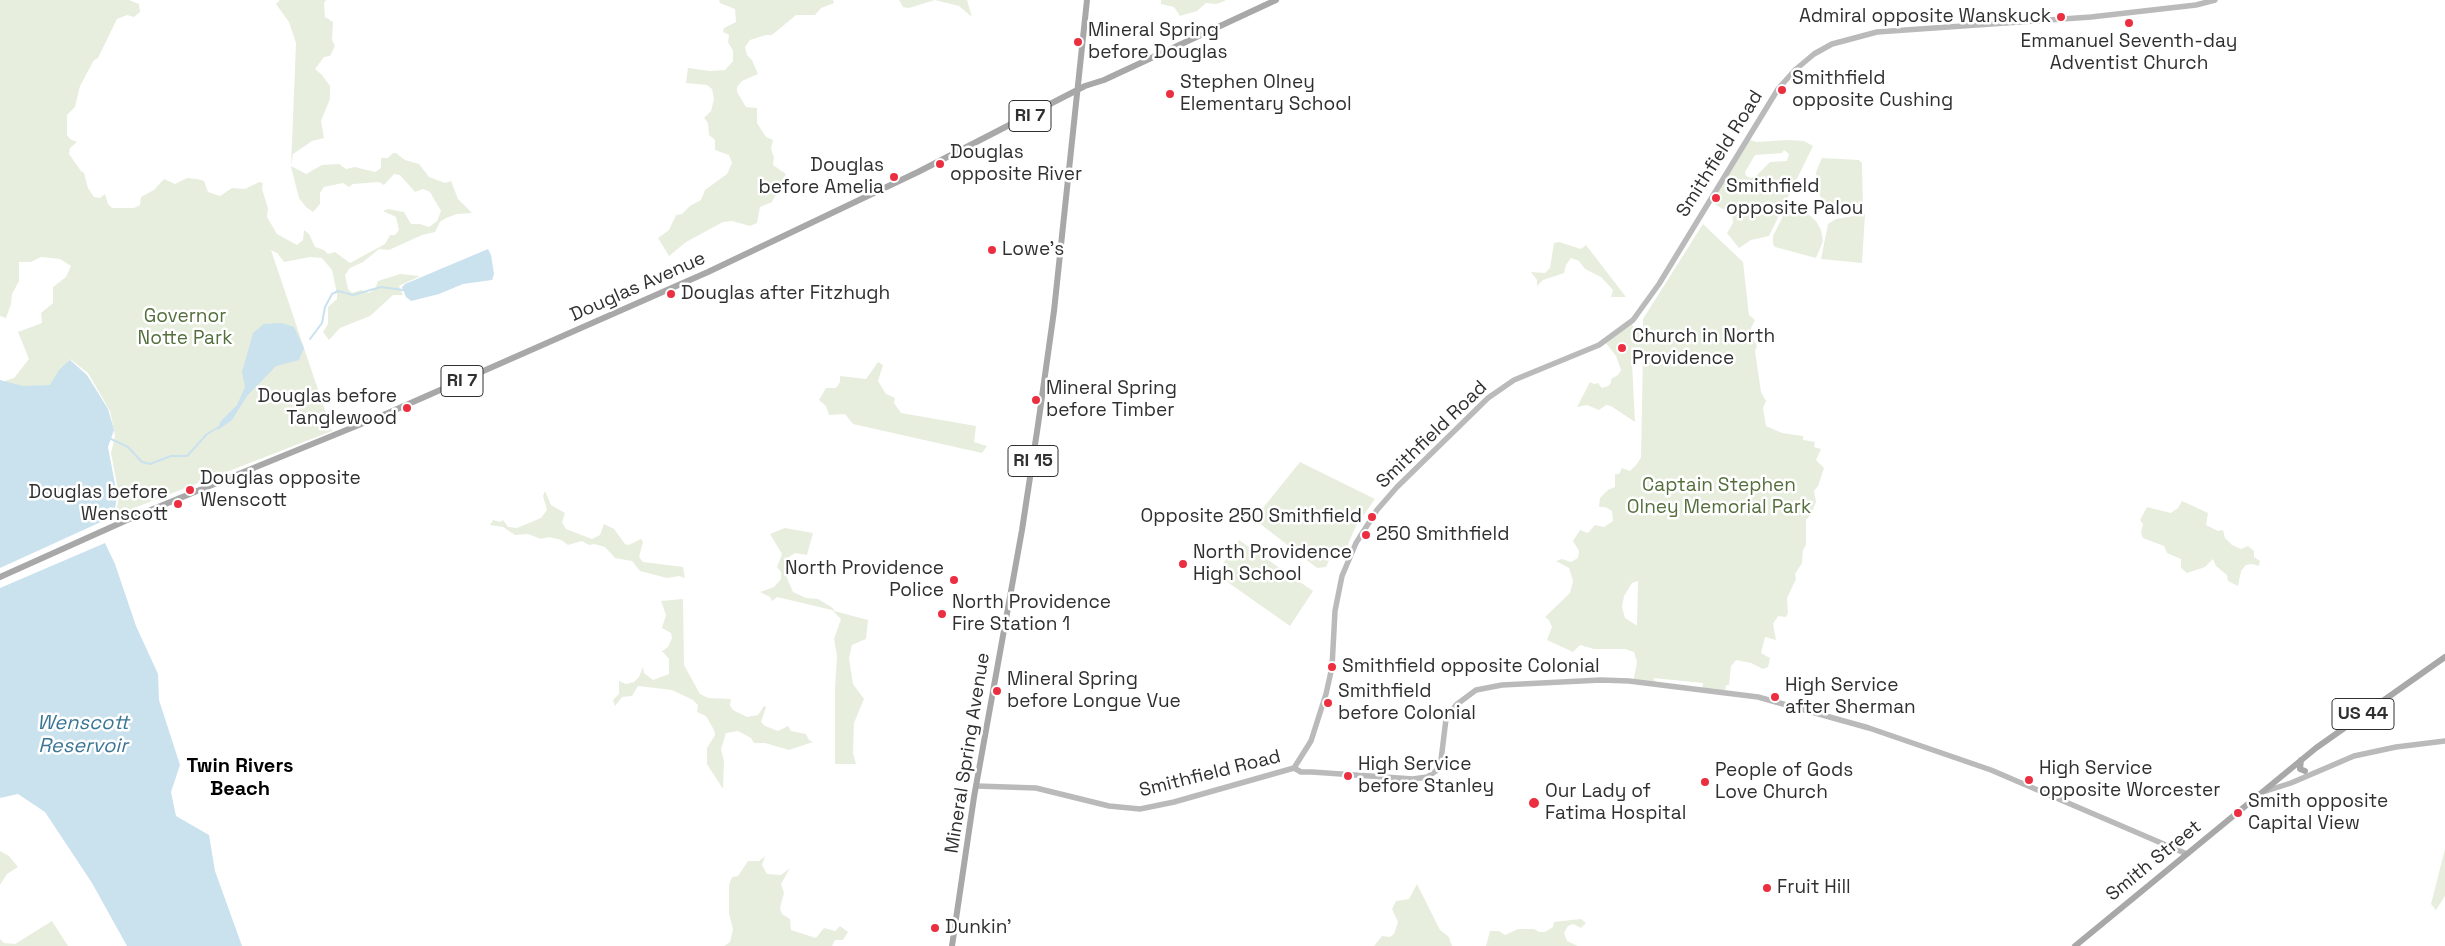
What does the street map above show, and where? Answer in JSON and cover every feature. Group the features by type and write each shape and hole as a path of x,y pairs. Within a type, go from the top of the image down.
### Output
{"main road":[{"name":"Mineral Spring Avenue","path":"952,946 1038,425 1054,311 1087,0"},
{"name":"Douglas Avenue","path":"0,577 136,516 381,416 708,272 918,172 1076,91 1276,0"},
{"name":"Smithfield Road","path":"977,786 1036,788 1109,806 1140,808 1174,802 1294,768 1311,741 1328,686 1332,667 1335,611 1342,576 1350,556 1368,524 1397,487 1476,409 1496,392 1521,377 1599,345 1632,320 1659,284 1778,89 1808,59 1832,44 1866,34 1910,29 2109,16 2196,5 2215,0"},
{"name":"Smith Street","path":"2075,946 2301,760 2445,657"},
{"path":"1294,768 1307,772 1413,779 1427,777 1436,771 1442,760 1446,719 1456,705 1476,690 1502,685 1601,680 1630,681 1758,697 1869,728 1991,770 2187,854"},
{"path":"2266,790 2291,783 2345,759 2371,752 2445,741"},
{"path":"2301,760 2300,769 2305,771"}],"green space":[{"name":"Governor Notte Park","path":"0,0 129,0 139,4 140,12 134,17 127,15 117,19 98,58 94,60 80,86 75,107 67,115 67,135 70,139 77,142 70,148 69,154 84,173 88,188 94,197 100,198 105,194 108,204 112,208 134,208 140,205 141,197 154,190 164,179 175,184 187,178 204,181 208,192 220,196 232,188 245,189 259,182 263,183 262,189 268,208 267,217 277,234 297,245 303,240 304,230 309,234 315,247 324,250 328,254 335,252 350,263 385,244 390,235 395,235 399,230 396,217 383,211 388,209 404,212 411,224 429,227 437,221 441,211 430,192 423,189 415,192 400,175 394,174 384,185 379,182 353,184 349,187 343,183 324,187 320,193 320,204 313,212 299,198 291,166 306,174 322,165 339,164 346,169 355,167 375,172 381,168 381,158 388,158 393,153 396,153 405,160 419,164 429,177 445,183 451,181 458,199 472,213 457,214 446,218 440,222 435,232 422,235 389,250 379,249 363,262 350,268 345,275 348,289 352,293 361,290 369,293 375,289 378,281 400,274 420,276 399,286 403,295 393,295 370,316 340,328 329,340 323,332 328,324 328,307 337,299 332,270 322,258 310,257 284,262 277,253 271,250 332,431 116,515 119,496 111,453 115,436 110,411 88,373 70,359 71,363 59,371 51,385 14,387 2,382 14,378 29,359 18,332 42,323 41,313 53,303 53,287 66,277 71,266 60,259 41,257 31,262 19,262 19,281 12,294 11,304 6,318 0,316"},
{"path":"280,0 326,0 324,3 325,17 333,22 332,40 335,46 330,56 324,57 315,69 330,86 330,99 321,121 324,138 312,141 293,154 291,166 296,43 289,22 276,4"},
{"path":"719,0 833,0 834,3 821,8 815,15 796,15 772,35 750,40 745,47 747,55 752,60 758,74 742,81 737,87 737,92 746,107 757,108 757,123 766,137 773,140 771,149 774,157 773,165 786,174 772,202 760,207 757,223 750,226 732,221 723,222 686,242 669,256 658,238 669,230 676,215 682,214 690,206 701,200 705,190 727,174 732,163 729,155 715,150 715,140 709,135 708,123 704,118 711,111 714,99 712,89 707,85 686,83 688,68 710,71 725,70 733,61 733,51 728,42 729,35 723,32 724,28 736,22 735,9 720,3"},
{"path":"899,0 935,0 909,8 903,7"},
{"path":"935,0 967,0 972,17 959,6"},
{"path":"1161,0 1225,1 1216,4 1206,3 1197,11 1180,16 1174,7 1161,4"},
{"path":"1746,139 1757,142 1804,141 1813,146 1769,236 1751,240 1739,248 1727,233 1733,223 1732,214 1709,201","holes":["1784,150 1789,154 1787,161 1770,162 1756,176 1751,178 1746,176 1745,172 1755,155 1782,153"]},
{"path":"1822,158 1859,160 1862,163 1863,212 1830,208 1823,202 1817,189 1816,172"},
{"path":"1787,208 1797,209 1808,214 1816,221 1821,230 1823,241 1816,258 1775,247 1773,244 1773,236"},
{"path":"1865,214 1862,263 1821,259 1828,224 1836,219"},
{"name":"Captain Stephen Olney Memorial Park","path":"1703,224 1743,262 1749,315 1755,320 1751,328 1753,339 1757,346 1755,351 1761,392 1766,401 1763,408 1766,426 1782,433 1803,436 1803,440 1815,442 1814,447 1821,449 1816,460 1824,468 1818,486 1814,491 1816,502 1806,520 1806,545 1803,550 1802,563 1795,574 1796,579 1787,598 1788,613 1786,617 1778,616 1773,624 1776,640 1765,637 1761,653 1770,658 1768,667 1763,669 1751,663 1736,660 1731,666 1729,685 1726,685 1725,692 1702,690 1703,683 1653,678 1658,685 1633,682 1637,662 1634,652 1625,649 1594,649 1580,645 1573,652 1547,640 1552,627 1549,620 1545,617 1570,593 1573,581 1569,568 1556,561 1562,559 1571,562 1578,558 1579,551 1573,541 1580,530 1588,533 1595,525 1604,527 1613,521 1612,511 1605,507 1599,507 1600,498 1608,490 1615,487 1615,474 1619,474 1622,468 1630,471 1641,457 1643,352 1632,363 1635,422 1611,406 1606,405 1599,410 1587,405 1577,407 1590,382 1598,383 1602,388 1608,386 1611,383 1611,379 1618,375 1621,370 1616,356 1606,343 1631,324 1640,333 1643,344 1643,319","holes":["1638,581 1637,625 1625,618 1622,607 1624,596 1632,583"]},
{"path":"1559,242 1581,249 1586,245 1626,297 1611,297 1613,290 1601,277 1585,269 1579,261 1571,258 1566,265 1564,273 1543,280 1537,286 1537,280 1531,272 1545,273 1550,268 1554,243"},
{"path":"878,362 883,365 878,381 886,394 895,398 894,403 901,413 976,426 974,442 987,446 982,453 853,424 845,414 829,415 826,406 819,400 826,388 836,388 840,382 840,376 866,379"},
{"path":"1300,462 1375,499 1356,526 1343,556 1330,558 1326,567 1317,568 1254,519"},
{"path":"545,491 551,505 565,513 562,522 566,529 592,539 600,535 604,524 614,529 625,544 629,545 641,539 643,542 639,557 643,562 683,567 685,578 679,576 667,578 640,571 632,561 615,558 605,547 594,544 589,545 582,541 568,545 561,540 549,537 541,539 528,534 515,535 503,527 490,525 493,520 500,522 503,520 508,527 517,528 541,518 547,510 543,496"},
{"path":"2182,501 2208,513 2206,525 2218,531 2223,530 2225,538 2232,545 2241,549 2248,546 2254,551 2254,557 2260,561 2259,566 2246,565 2241,571 2238,586 2228,581 2227,575 2216,566 2213,559 2205,567 2187,573 2181,568 2181,559 2167,553 2164,546 2143,538 2141,533 2143,524 2140,520 2147,507 2171,513 2178,508"},
{"path":"785,528 813,533 807,555 795,553 789,557 787,578 793,592 806,598 818,599 833,608 834,611 868,620 866,639 852,645 849,658 853,684 864,699 854,723 853,753 856,764 835,764 837,656 834,639 841,619 832,610 777,597 772,601 770,597 760,592 774,587 781,579 781,572 777,567 782,554 770,534"},
{"path":"1239,540 1313,591 1290,626 1216,574"},
{"path":"683,599 684,665 700,694 708,698 731,699 730,705 733,710 747,717 758,715 764,706 766,707 761,722 765,726 778,731 788,726 791,731 806,734 809,740 813,742 789,750 765,743 754,743 751,738 738,731 726,733 721,749 724,761 723,789 707,764 707,748 715,735 714,730 706,716 697,712 698,705 693,700 672,690 638,686 632,696 622,697 615,706 613,700 619,694 619,681 626,684 634,682 639,677 643,667 644,673 653,680 669,674 669,659 661,652 668,647 672,638 671,633 662,628 666,615 661,601"},
{"path":"2445,849 2445,896 2436,910 2431,904"},
{"path":"0,851 9,856 18,867 7,874 0,885"},
{"path":"765,856 762,865 767,874 781,875 790,868 781,884 784,893 780,908 782,914 790,919 791,930 816,938 824,928 835,931 840,926 848,932 843,940 835,940 832,946 724,946 730,942 733,929 729,914 729,885 732,877 738,876 748,861 759,861"},
{"path":"1417,884 1440,930 1449,937 1452,946 1374,946 1382,936 1390,937 1394,934 1398,922 1392,909 1396,901 1409,899"},
{"path":"1581,919 1586,923 1581,928 1573,924 1568,926 1564,933 1567,941 1578,946 1486,946 1490,931 1499,931 1505,935 1518,929 1534,929 1539,932 1545,932 1553,927 1554,922"},
{"path":"52,921 68,946 0,946 0,939 4,943 15,944"}],"water":[{"path":"488,249 491,255 494,274 492,280 463,284 439,294 411,301 406,297 402,287 405,284"},
{"path":"282,323 294,327 304,348 299,360 276,366 247,396 232,420 218,430 220,422 237,405 245,387 242,372 253,333 264,324"},
{"path":"70,360 87,375 108,409 114,430 108,447 117,495 114,516 0,568 0,380 23,386 50,385 59,370"},
{"name":"Wenscott Reservoir","path":"105,543 115,564 136,626 158,674 159,700 180,765 171,792 176,816 209,835 215,871 242,946 127,946 92,883 45,812 18,794 0,798 0,588"}],"waterway":[{"path":"310,339 322,323 325,307 332,294 338,291 353,295 381,287 403,290"},
{"path":"111,439 128,447 142,462 150,464 171,456 187,456 207,434 219,427"}],"place":[{"name":"Admiral opposite Wanskuck","path":"2061,17"},
{"name":"Emmanuel Seventh-day Adventist Church","path":"2129,23"},
{"name":"Mineral Spring before Douglas","path":"1078,42"},
{"name":"Smithfield opposite Cushing","path":"1782,90"},
{"name":"Stephen Olney Elementary School","path":"1170,94"},
{"name":"Douglas opposite River","path":"940,164"},
{"name":"Douglas before Amelia","path":"894,177"},
{"name":"Smithfield opposite Palou","path":"1716,198"},
{"name":"Lowe's","path":"992,250"},
{"name":"Douglas after Fitzhugh","path":"671,294"},
{"name":"Church in North Providence","path":"1622,348"},
{"name":"Mineral Spring before Timber","path":"1036,400"},
{"name":"Douglas before Tanglewood","path":"407,408"},
{"name":"Douglas opposite Wenscott","path":"190,490"},
{"name":"Douglas before Wenscott","path":"178,504"},
{"name":"Opposite 250 Smithfield","path":"1372,517"},
{"name":"250 Smithfield","path":"1366,535"},
{"name":"North Providence High School","path":"1183,564"},
{"name":"North Providence Police","path":"954,580"},
{"name":"North Providence Fire Station 1","path":"942,614"},
{"name":"Smithfield opposite Colonial","path":"1332,667"},
{"name":"Mineral Spring before Longue Vue","path":"997,691"},
{"name":"High Service after Sherman","path":"1775,697"},
{"name":"Smithfield before Colonial","path":"1328,703"},
{"name":"High Service before Stanley","path":"1348,776"},
{"name":"High Service opposite Worcester","path":"2029,780"},
{"name":"People of Gods Love Church","path":"1705,782"},
{"name":"Our Lady of Fatima Hospital","path":"1534,803"},
{"name":"Smith opposite Capital View","path":"2238,813"},
{"name":"Fruit Hill","path":"1767,888"},
{"name":"Dunkin'","path":"935,928"}],"district":[{"name":"Twin Rivers Beach","path":"240,778"}]}
